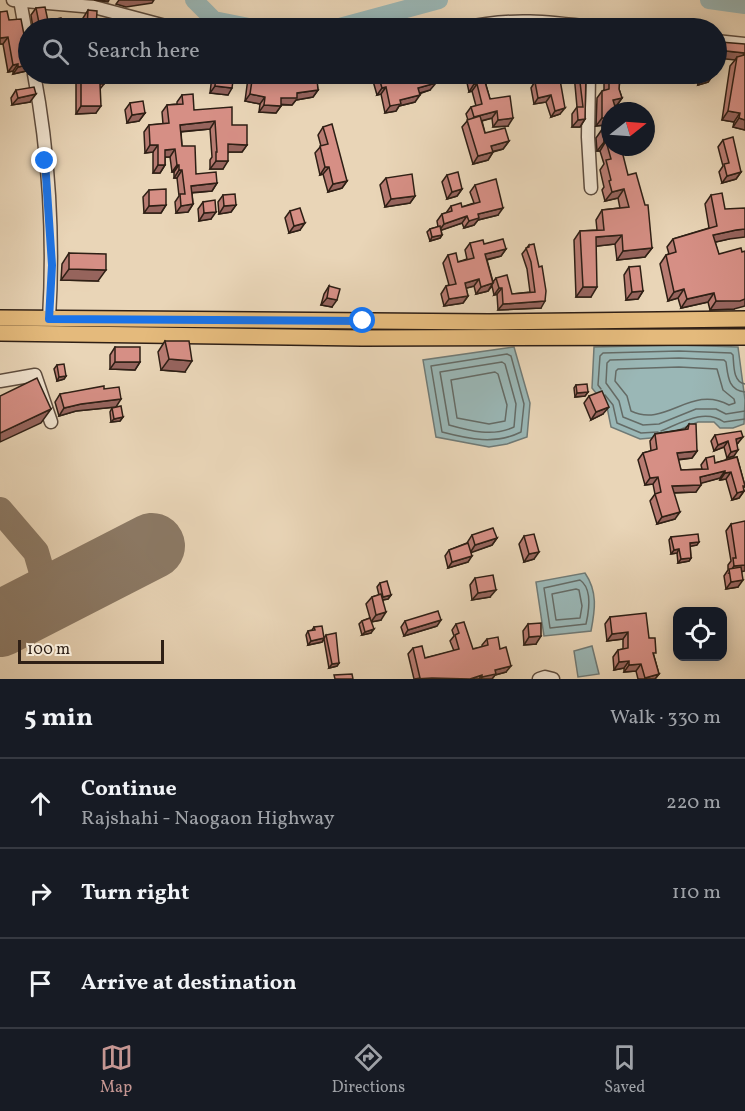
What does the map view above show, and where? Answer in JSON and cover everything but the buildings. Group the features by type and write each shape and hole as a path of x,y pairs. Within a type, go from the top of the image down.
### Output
{"main road":[{"path":"0,318 49,319 82,326 362,338 745,337"},
{"path":"0,333 82,326 745,319"}],"street":[{"path":"22,18 18,0 94,7 135,18"},
{"path":"727,42 745,44"},
{"path":"35,84 45,161 52,265 49,319"},
{"path":"589,84 588,137 591,188"},
{"path":"0,381 35,375 51,422"},
{"path":"539,679 545,677 554,679"}],"water":[{"path":"679,345 738,347 745,400 744,424 733,428 720,428 714,422 698,422 662,437 640,439 611,427 607,407 592,388 594,347"},
{"path":"514,347 530,403 527,437 489,447 436,437 423,360"},
{"path":"585,573 594,594 591,631 544,636 536,582"},
{"path":"592,646 599,674 578,677 574,651"}],"waterway":[{"path":"194,0 212,18"},
{"path":"373,18 439,0"},
{"path":"709,0 745,5"}],"taxiway":[{"path":"0,510 36,552 45,583 41,603"}],"runway":[{"path":"0,624 152,546"}],"route":[{"path":"45,161 52,265 49,319 363,321"}]}
